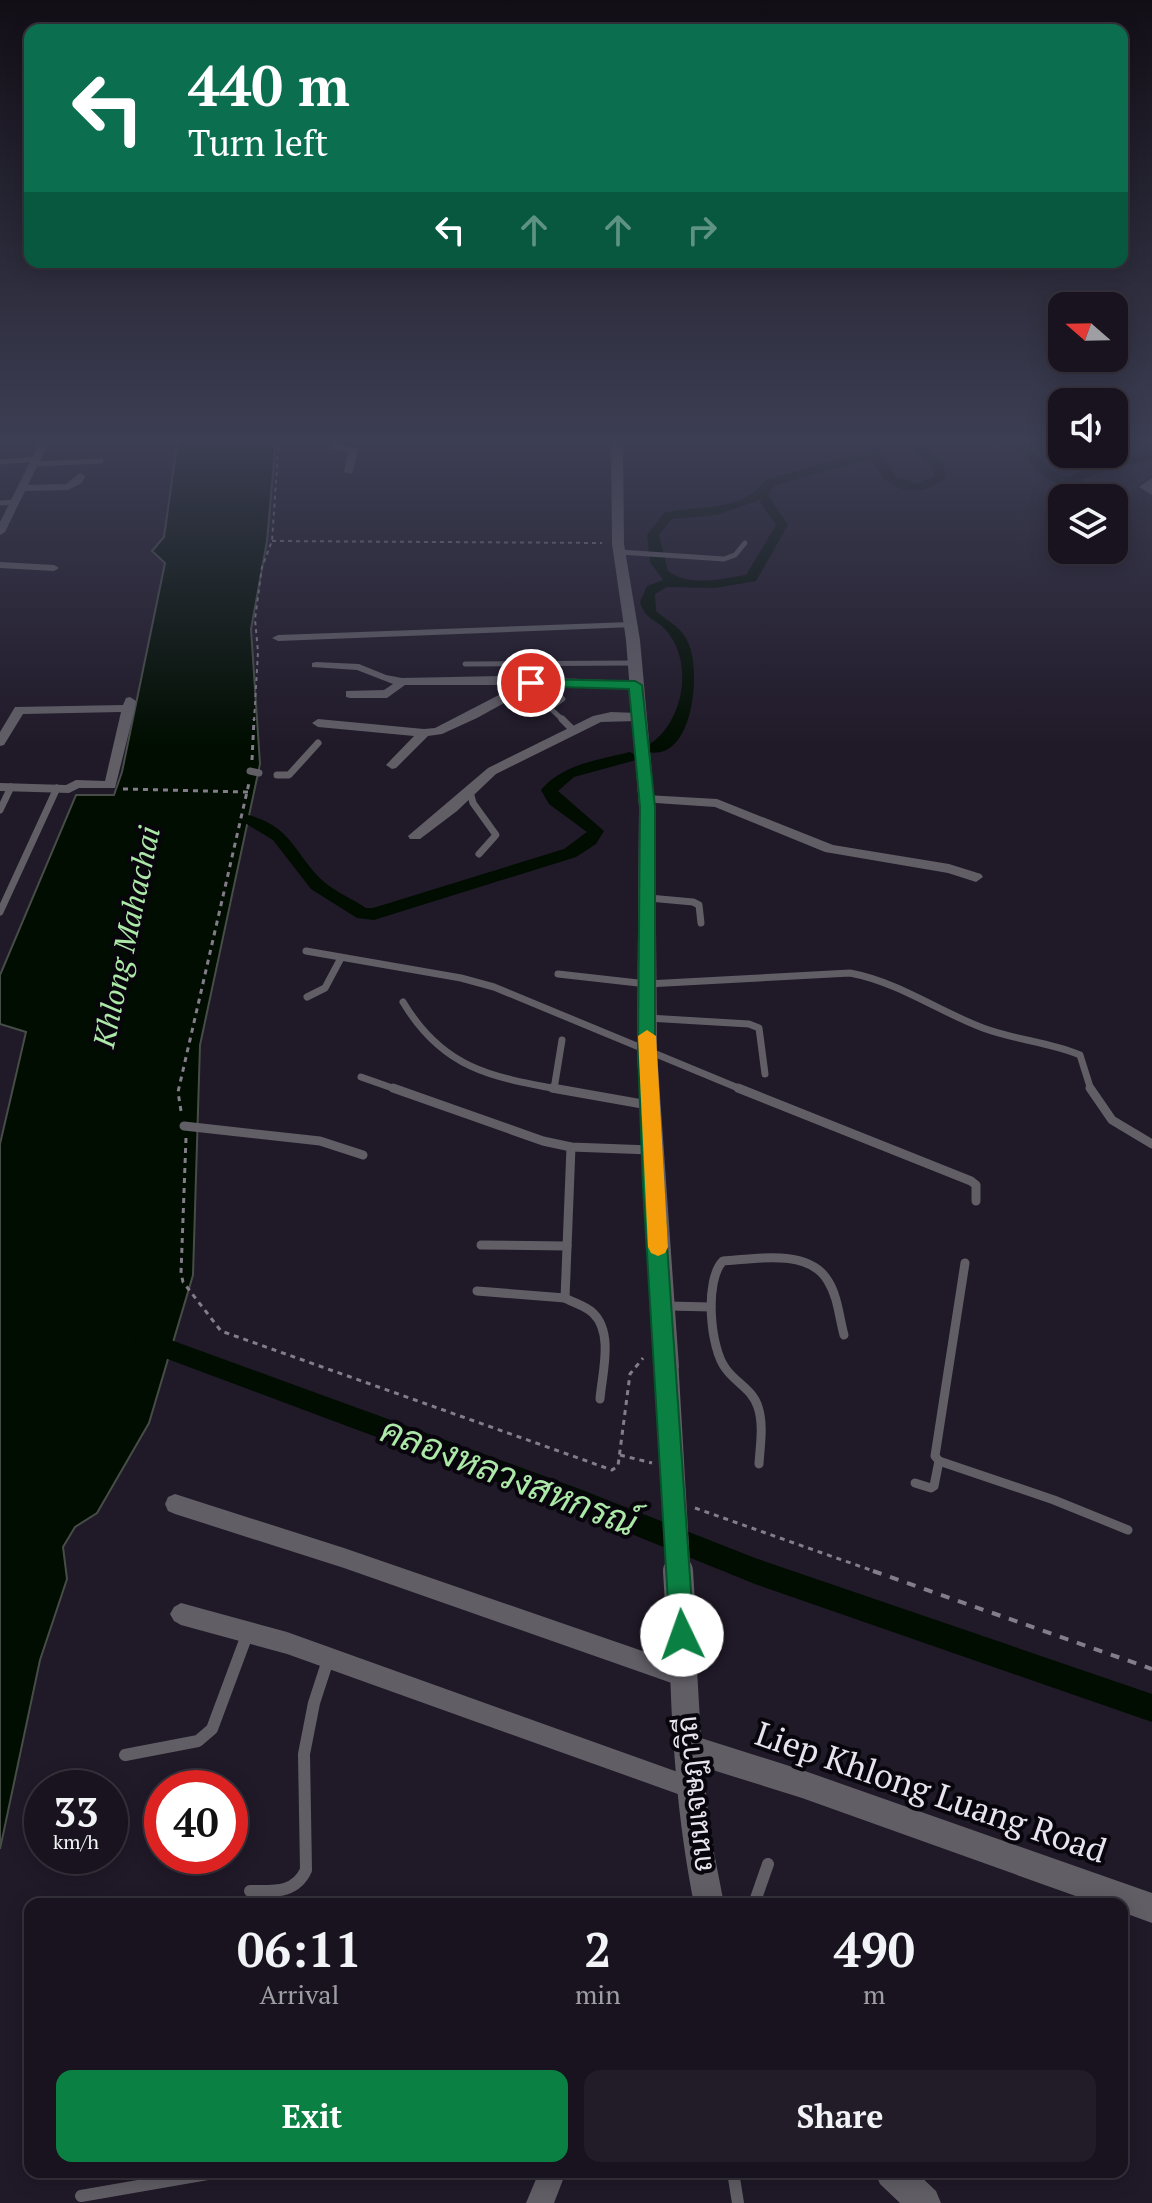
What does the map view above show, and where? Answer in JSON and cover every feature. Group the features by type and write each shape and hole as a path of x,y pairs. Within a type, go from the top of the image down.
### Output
{"street":[{"name":"ถนนเจษฎาวิถี","path":"618,541 630,625 646,799 649,1105 666,1355 686,1747 696,1845 708,1898"},
{"path":"0,565 54,568"},
{"path":"278,638 630,625"},
{"path":"316,665 359,667 383,678 402,682 501,680 528,688"},
{"path":"350,694 387,694 402,682"},
{"path":"318,723 424,733 438,731 528,688 547,683 635,685"},
{"path":"0,742 19,710 130,704 112,784 76,784 69,789 6,787"},
{"path":"415,836 492,771 573,730 611,716 638,717"},
{"path":"392,765 424,733"},
{"path":"646,799 717,803 830,849 949,869 976,877"},
{"path":"175,1504 344,1558 683,1676"},
{"path":"181,1614 249,1630 689,1787"},
{"name":"Liep Khlong Luang Road","path":"686,1747 787,1779 1124,1898"},
{"name":"Liep Khlong Luang Road","path":"1128,1900 1152,1908"},
{"path":"540,2203 550,2178"},
{"path":"898,2178 924,2203"}],"lane":[{"path":"618,548 724,559 735,555 745,543"},
{"path":"465,664 634,663"},
{"path":"547,683 563,699 550,708"},
{"path":"528,688 573,730"},
{"path":"277,775 289,775 318,743"},
{"path":"250,771 259,773"},
{"path":"0,810 6,787"},
{"path":"0,912 57,788"},
{"path":"470,792 473,803 496,835 479,854"},
{"path":"648,898 693,902 699,905 701,923"},
{"path":"306,951 478,982 971,1181 976,1185 976,1201"},
{"path":"307,997 329,987 341,958"},
{"path":"558,974 647,984 836,973 871,976 980,1027 1066,1048 1080,1055 1102,1112 1116,1125 1152,1144"},
{"path":"403,1002 415,1024 431,1041 464,1065 504,1080 649,1105"},
{"path":"647,1018 749,1024 759,1028 765,1074"},
{"path":"554,1089 562,1040"},
{"path":"361,1077 519,1134 571,1147 651,1150"},
{"path":"184,1126 311,1139 336,1144 363,1155"},
{"path":"565,1298 571,1147"},
{"path":"481,1245 567,1246"},
{"path":"759,1464 758,1406 743,1383 721,1364 711,1307 715,1273 723,1261 797,1260 813,1266 827,1277 844,1335"},
{"path":"915,1483 931,1488 934,1486 939,1461 934,1451 965,1263"},
{"path":"477,1291 565,1298 592,1312 600,1323 604,1340 600,1399"},
{"path":"662,1306 711,1307"},
{"path":"939,1461 1054,1500 1128,1530"},
{"path":"125,1755 198,1741 212,1729 249,1630"},
{"path":"250,1891 293,1890 302,1881 306,1870 304,1754 314,1703 328,1659"},
{"path":"756,1898 768,1864"},
{"path":"81,2196 184,2178"},
{"path":"734,2178 738,2203"}],"path":[{"path":"250,771 254,749 258,652 255,619 262,567 272,541 546,544 618,548"},
{"path":"113,789 248,792 178,1092 187,1146 181,1273 183,1282 221,1331 612,1470 618,1466 630,1374 637,1362 666,1355"},
{"path":"620,1455 654,1464"},
{"path":"690,1507 1152,1669"}],"water":[{"name":"Khlong Mahachai","path":"161,541 267,541 251,629 260,764 200,1045 193,1275 149,1423 97,1513 75,1527 63,1547 67,1579 40,1660 0,1849 0,1144 26,1032 0,1024 0,975 76,795 114,795 122,772 165,563 152,551"}],"waterway":[{"path":"654,541 657,562 663,573 680,583"},
{"path":"680,583 715,584 751,578 773,541"},
{"path":"652,749 666,741 684,714 688,679 682,645 675,631 650,612 648,594 654,587 680,583"},
{"path":"680,583 687,585"},
{"path":"248,820 261,824 279,836 317,885 363,914 374,914 570,853 590,840 596,831 555,800 549,790 568,774 630,757"},
{"name":"คลองหลวงสหกรณ์","path":"146,1341 577,1500 755,1571 1152,1708"}],"slow traffic":[{"path":"647,1036 658,1247"}],"route":[{"path":"531,683 635,685 647,807 647,1052 653,1187 682,1635"}]}
